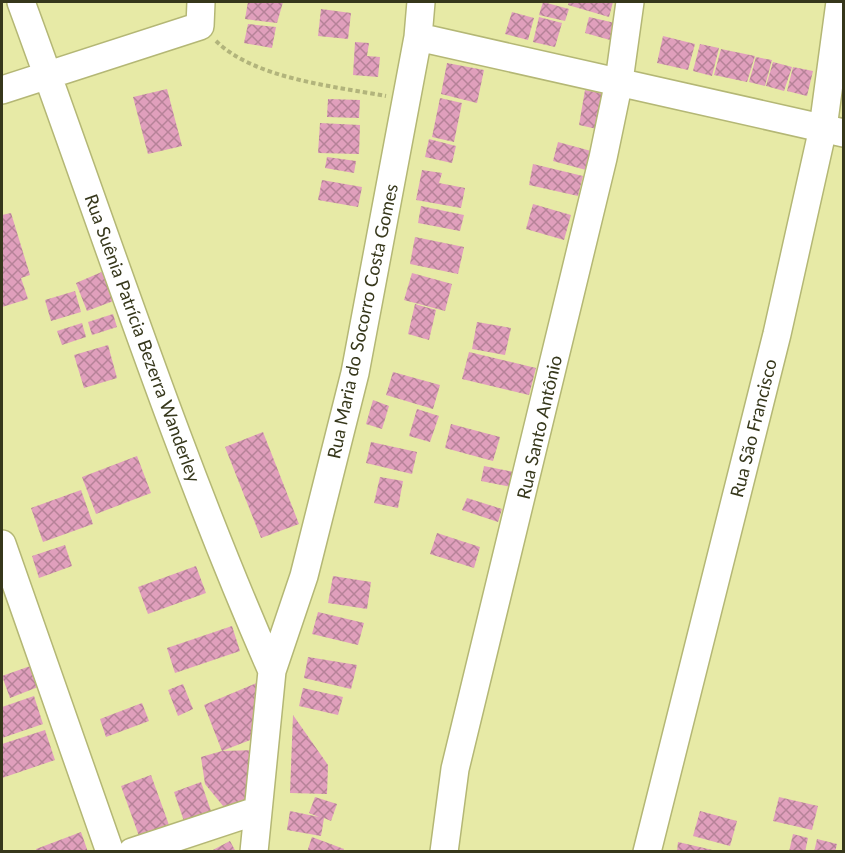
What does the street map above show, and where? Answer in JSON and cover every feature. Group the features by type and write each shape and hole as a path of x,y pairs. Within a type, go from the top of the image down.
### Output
{"street":[{"name":"Rua Suênia Patrícia Bezerra Wanderley","path":"21,2 193,478 227,567 272,671"},
{"name":"Rua Maria do Socorro Costa Gomes","path":"254,852 256,811 272,671 304,576 355,373 407,100 422,2"},
{"name":"Rua Santo Antônio","path":"444,852 455,769 517,521 619,81 630,2"},
{"name":"Rua São Francisco","path":"647,852 777,334 833,131 840,2"},
{"path":"2,90 200,14"},
{"path":"418,37 833,131"},
{"path":"2,544 110,852"},
{"path":"132,852 256,811"}],"path":[{"path":"200,14 230,55 245,62 312,82 407,100"}],"building":[{"path":"248,2 283,2 277,23 245,19"},
{"path":"543,2 569,9 565,21 539,15"},
{"path":"569,2 613,2 609,17 568,5"},
{"path":"321,9 351,13 348,39 318,36"},
{"path":"512,12 534,18 528,40 505,34"},
{"path":"539,17 562,23 555,47 533,42"},
{"path":"589,17 615,23 610,40 585,33"},
{"path":"248,24 276,27 272,48 244,43"},
{"path":"663,36 695,44 688,70 657,63"},
{"path":"355,42 369,43 367,56 380,57 378,77 353,75"},
{"path":"700,44 719,48 712,76 693,71"},
{"path":"721,49 755,56 747,82 714,75"},
{"path":"756,57 772,60 765,86 749,82"},
{"path":"773,62 792,67 784,91 766,86"},
{"path":"447,63 484,70 477,103 441,94"},
{"path":"793,67 813,71 807,96 787,91"},
{"path":"167,89 182,146 148,154 133,97"},
{"path":"585,90 605,94 597,129 579,125"},
{"path":"440,98 462,103 454,142 432,137"},
{"path":"328,99 360,100 359,118 327,117"},
{"path":"320,123 360,125 359,154 318,153"},
{"path":"429,139 456,146 452,163 425,157"},
{"path":"558,142 591,151 586,170 553,161"},
{"path":"327,157 356,161 354,173 325,168"},
{"path":"533,164 583,176 578,196 529,185"},
{"path":"422,170 442,173 439,183 465,188 461,208 416,200"},
{"path":"322,180 362,187 358,207 318,200"},
{"path":"533,204 571,215 564,240 526,229"},
{"path":"421,206 464,215 460,231 418,223"},
{"path":"11,213 30,275 21,278 28,299 2,307 2,215"},
{"path":"415,237 464,247 458,274 410,264"},
{"path":"104,271 116,300 87,311 76,283"},
{"path":"412,273 452,284 445,311 404,300"},
{"path":"75,291 81,312 51,321 45,300"},
{"path":"415,304 436,310 429,340 408,334"},
{"path":"113,314 117,327 92,335 88,322"},
{"path":"477,322 511,328 505,355 472,349"},
{"path":"82,323 86,337 62,345 57,331"},
{"path":"108,345 117,378 84,388 74,355"},
{"path":"469,352 536,368 529,395 462,379"},
{"path":"393,372 440,385 433,409 386,395"},
{"path":"373,400 389,406 382,429 366,424"},
{"path":"417,409 439,416 430,442 409,436"},
{"path":"451,424 500,437 493,461 445,448"},
{"path":"263,432 299,524 261,538 225,447"},
{"path":"371,442 417,452 412,474 366,463"},
{"path":"137,456 151,493 96,514 82,477"},
{"path":"484,466 514,472 511,487 481,481"},
{"path":"380,477 403,481 398,508 374,503"},
{"path":"81,490 93,524 43,542 31,508"},
{"path":"467,498 502,509 498,522 462,510"},
{"path":"437,533 480,547 474,568 430,554"},
{"path":"65,545 72,566 39,578 32,556"},
{"path":"196,566 206,593 148,614 138,587"},
{"path":"333,576 371,582 367,609 328,603"},
{"path":"318,612 364,623 358,645 312,634"},
{"path":"232,626 240,651 175,673 167,648"},
{"path":"308,657 357,665 351,689 304,678"},
{"path":"36,664 43,685 10,698 2,676"},
{"path":"266,679 258,737 222,751 204,705"},
{"path":"183,684 193,709 178,716 168,690"},
{"path":"303,688 343,697 338,715 299,706"},
{"path":"34,696 43,724 2,738 2,707"},
{"path":"142,703 149,721 106,737 100,719"},
{"path":"293,715 328,765 327,794 290,793"},
{"path":"45,730 55,760 2,778 2,744"},
{"path":"257,750 251,804 228,812 205,784 201,757 222,751"},
{"path":"151,775 169,825 139,836 121,786"},
{"path":"201,782 212,814 185,824 174,792"},
{"path":"315,797 337,804 331,821 324,818 321,836 287,830 290,811 319,817 309,813"},
{"path":"779,797 818,806 812,830 773,821"},
{"path":"700,811 737,821 730,846 693,836"},
{"path":"81,832 88,852 37,852 36,849"},
{"path":"793,834 808,838 805,852 789,852"},
{"path":"312,837 344,849 343,852 307,852"},
{"path":"817,839 837,844 835,852 814,852"},
{"path":"230,841 236,852 209,852"},
{"path":"678,842 717,851 717,852 677,852"}]}
